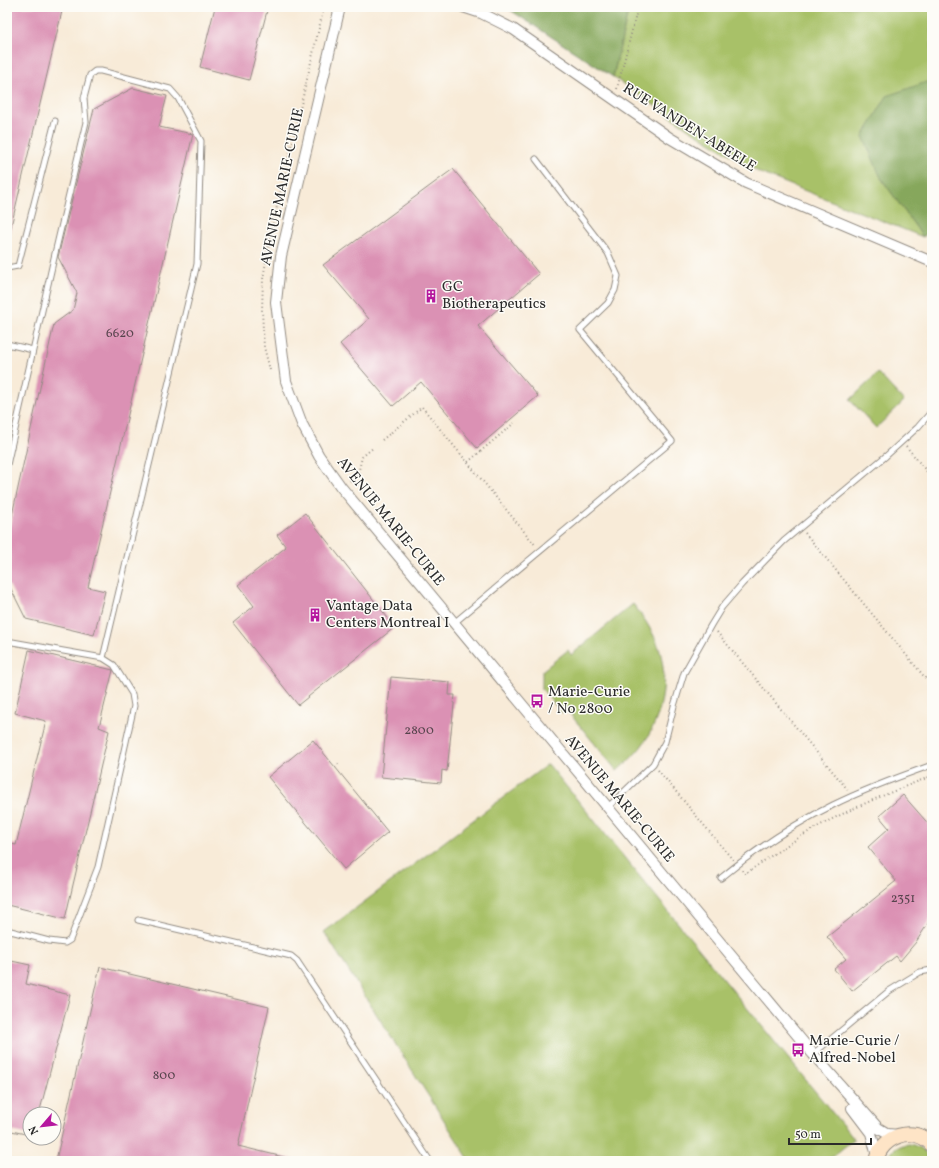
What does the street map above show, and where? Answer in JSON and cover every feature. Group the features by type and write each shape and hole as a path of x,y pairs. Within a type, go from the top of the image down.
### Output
{"street":[{"name":"AVENUE MARIE-CURIE","path":"340,7 280,256 276,302 286,381 302,424 319,456 341,487 813,1054 878,1128 888,1134 899,1135"},
{"name":"RUE VANDEN-ABEELE","path":"464,7 481,13 513,29 670,138 746,183 932,262"},
{"name":"AVENUE MARIE-CURIE","path":"813,1054 871,1133 877,1158"},
{"path":"877,1158 882,1146 890,1139 899,1135 915,1134 929,1138"}],"lane":[{"path":"7,465 86,122 84,98 90,75 95,71 101,71 170,89 178,98 201,141 197,264 103,658"},
{"path":"7,268 18,266 55,121"},
{"path":"454,623 672,441 580,330 608,303 615,290 618,276 608,253 536,159"},
{"path":"7,344 33,350"},
{"path":"607,808 653,764 665,742 684,673 722,607 784,541 902,442 932,411"},
{"path":"7,641 103,658 114,665 132,694 134,706 98,867 70,940 65,942 49,941 7,930"},
{"path":"721,878 780,835 832,805 901,775 932,765"},
{"path":"138,920 291,956 297,961 430,1161"},
{"path":"813,1054 889,991 920,972 932,970"}],"path":[{"path":"615,100 638,7"},
{"path":"382,440 422,408 540,551"},
{"path":"468,462 514,424"},
{"path":"902,442 932,478"},
{"path":"341,487 358,474 362,457 374,447"},
{"path":"801,527 932,686"},
{"path":"711,625 852,796"},
{"path":"335,767 341,762"},
{"path":"653,764 733,861"},
{"path":"742,870 745,874 817,827 863,804 932,776"}],"green space":[{"path":"505,7 629,7 613,77 510,10"},
{"path":"629,7 932,7 932,80 881,178 923,237 760,173 689,129 613,77"},
{"path":"932,80 932,230 923,237 881,178 863,136 887,96"},
{"path":"878,373 904,401 876,428 850,400"},
{"path":"633,604 646,621 656,640 661,654 664,685 658,715 652,729 635,754 617,771 566,709 562,713 542,689 542,671 568,650 571,655"},
{"path":"548,764 854,1139 827,1161 470,1161 324,932"},
{"path":"910,1144 922,1150 929,1161 887,1161 896,1149"}],"building":[{"path":"7,7 63,7 8,239 7,239"},
{"path":"215,7 268,7 249,80 200,67"},
{"path":"133,88 167,96 159,127 193,134 88,587 105,591 94,635 26,619 7,581 7,538 54,324 73,310 77,293 58,257 94,109"},
{"name":"GC Biotherapeutics","path":"453,169 539,274 478,326 538,396 477,448 421,382 393,406 340,344 369,319 323,265"},
{"name":"Vantage Data Centers Montreal I","path":"305,513 395,627 298,705 233,623 254,606 238,585 286,547 277,535"},
{"path":"29,650 113,670 99,727 109,731 65,919 7,905 7,843 16,845 46,721 15,713"},
{"path":"391,677 450,682 449,695 455,695 447,771 442,770 441,783 381,777"},
{"path":"313,740 388,832 344,869 268,777"},
{"path":"903,795 932,828 932,917 916,942 900,961 896,956 852,991 834,969 846,959 827,937 896,881 868,847 889,828 879,816"},
{"path":"7,960 30,965 26,984 70,995 41,1106 22,1106 22,1133 7,1130"},
{"path":"100,967 269,1007 238,1146 300,1161 56,1160 59,1146 62,1146 62,1134"}],"place":[{"name":"GC Biotherapeutics","path":"431,296"},
{"name":"Vantage Data Centers Montreal I","path":"315,615"},
{"name":"Marie-Curie / No 2800","path":"537,701"},
{"name":"Marie-Curie / Alfred-Nobel","path":"798,1050"}]}
